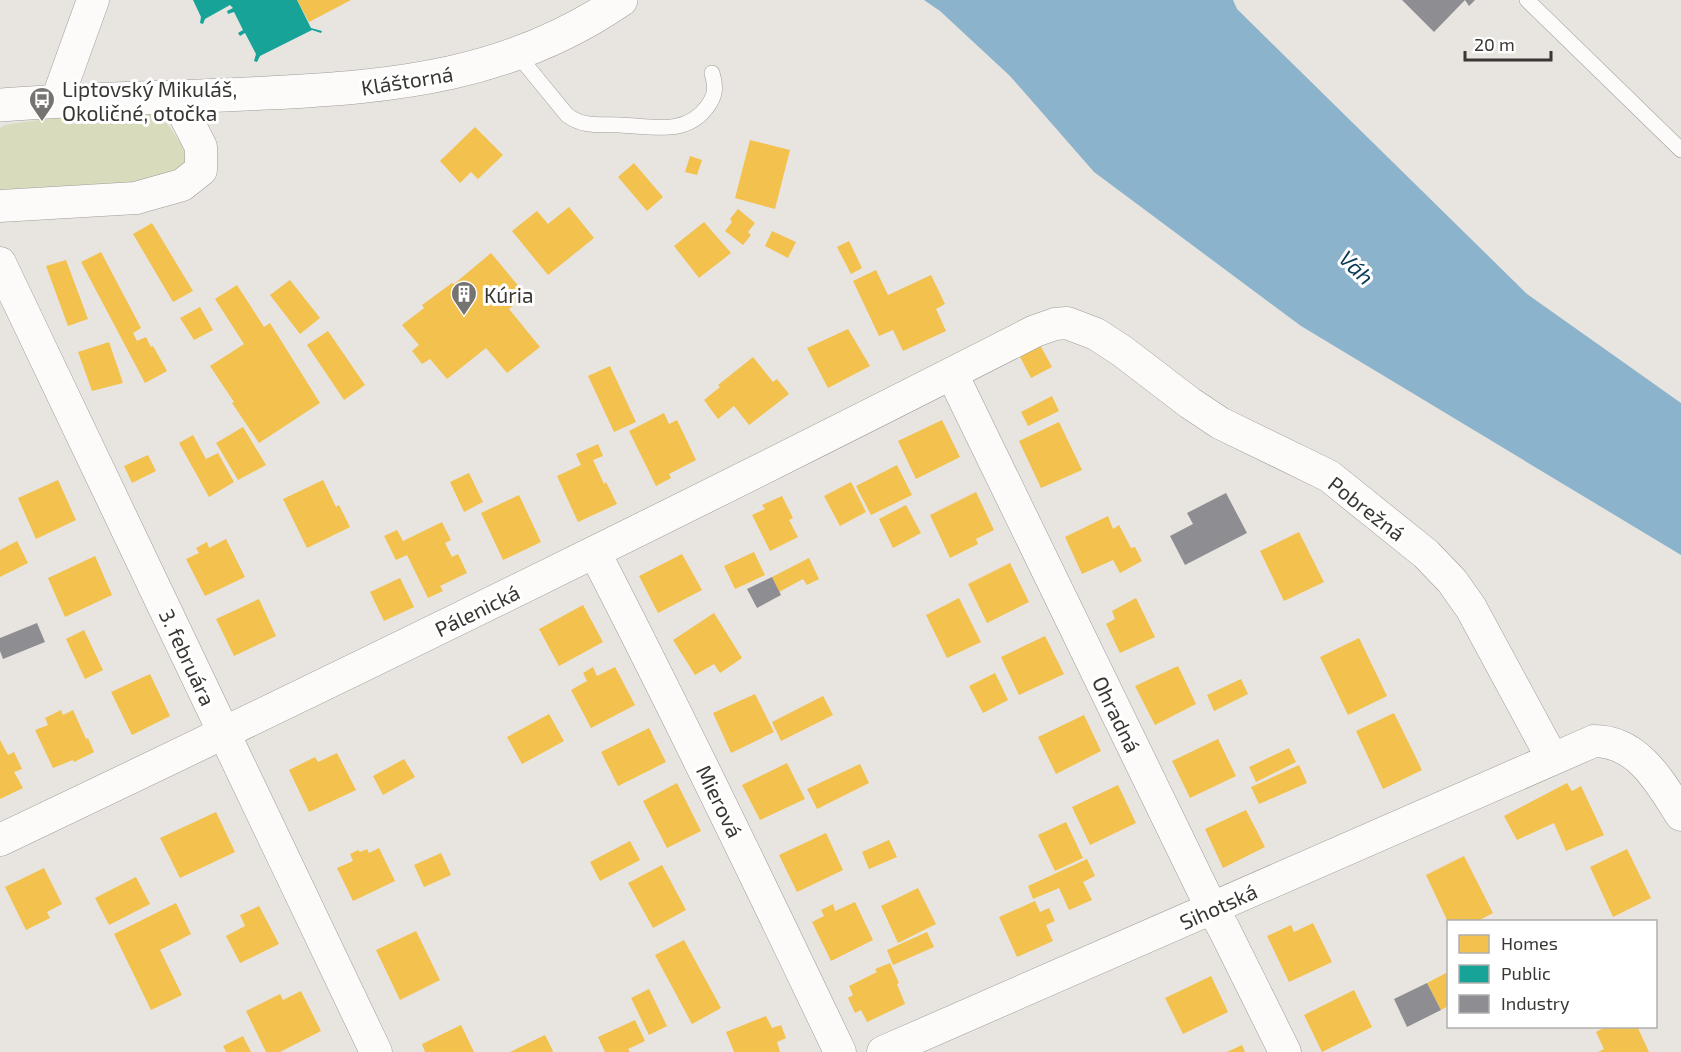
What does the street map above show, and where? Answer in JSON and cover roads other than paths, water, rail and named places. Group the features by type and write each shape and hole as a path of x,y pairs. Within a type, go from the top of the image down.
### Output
{"street":[{"path":"57,100 93,0"},
{"name":"Kláštorná","path":"0,105 57,100 176,98 339,90 399,83 451,74 517,54 586,23 621,0"},
{"path":"0,206 136,198 182,184 201,170 201,147 176,98"},
{"name":"3. februára","path":"0,263 376,1052"},
{"name":"Pobrežná","path":"952,374 1045,327 1067,323 1096,334 1220,423 1329,476 1426,554 1441,568 1461,593 1552,758"},
{"name":"Pálenická","path":"0,840 595,553 952,374"},
{"name":"Ohradná","path":"952,374 1212,909 1285,1052"},
{"name":"Mierová","path":"595,553 729,819 840,1052"},
{"path":"1552,758 1594,741 1606,741 1621,747 1651,770 1681,815"},
{"name":"Sihotská","path":"883,1052 1552,758"}],"lane":[{"path":"1527,0 1681,150"},
{"path":"517,54 567,116 574,121 590,125 671,128 692,121 706,109 715,92 716,84 712,73"}],"water":[{"name":"Váh","path":"924,0 1233,0 1237,9 1527,294 1681,403 1681,555 1301,326 1094,172 1010,76 940,11"}],"place":[{"name":"Liptovský Mikuláš, Okoličné, otočka","path":"42,123"},
{"name":"Kúria","path":"464,317"}]}
